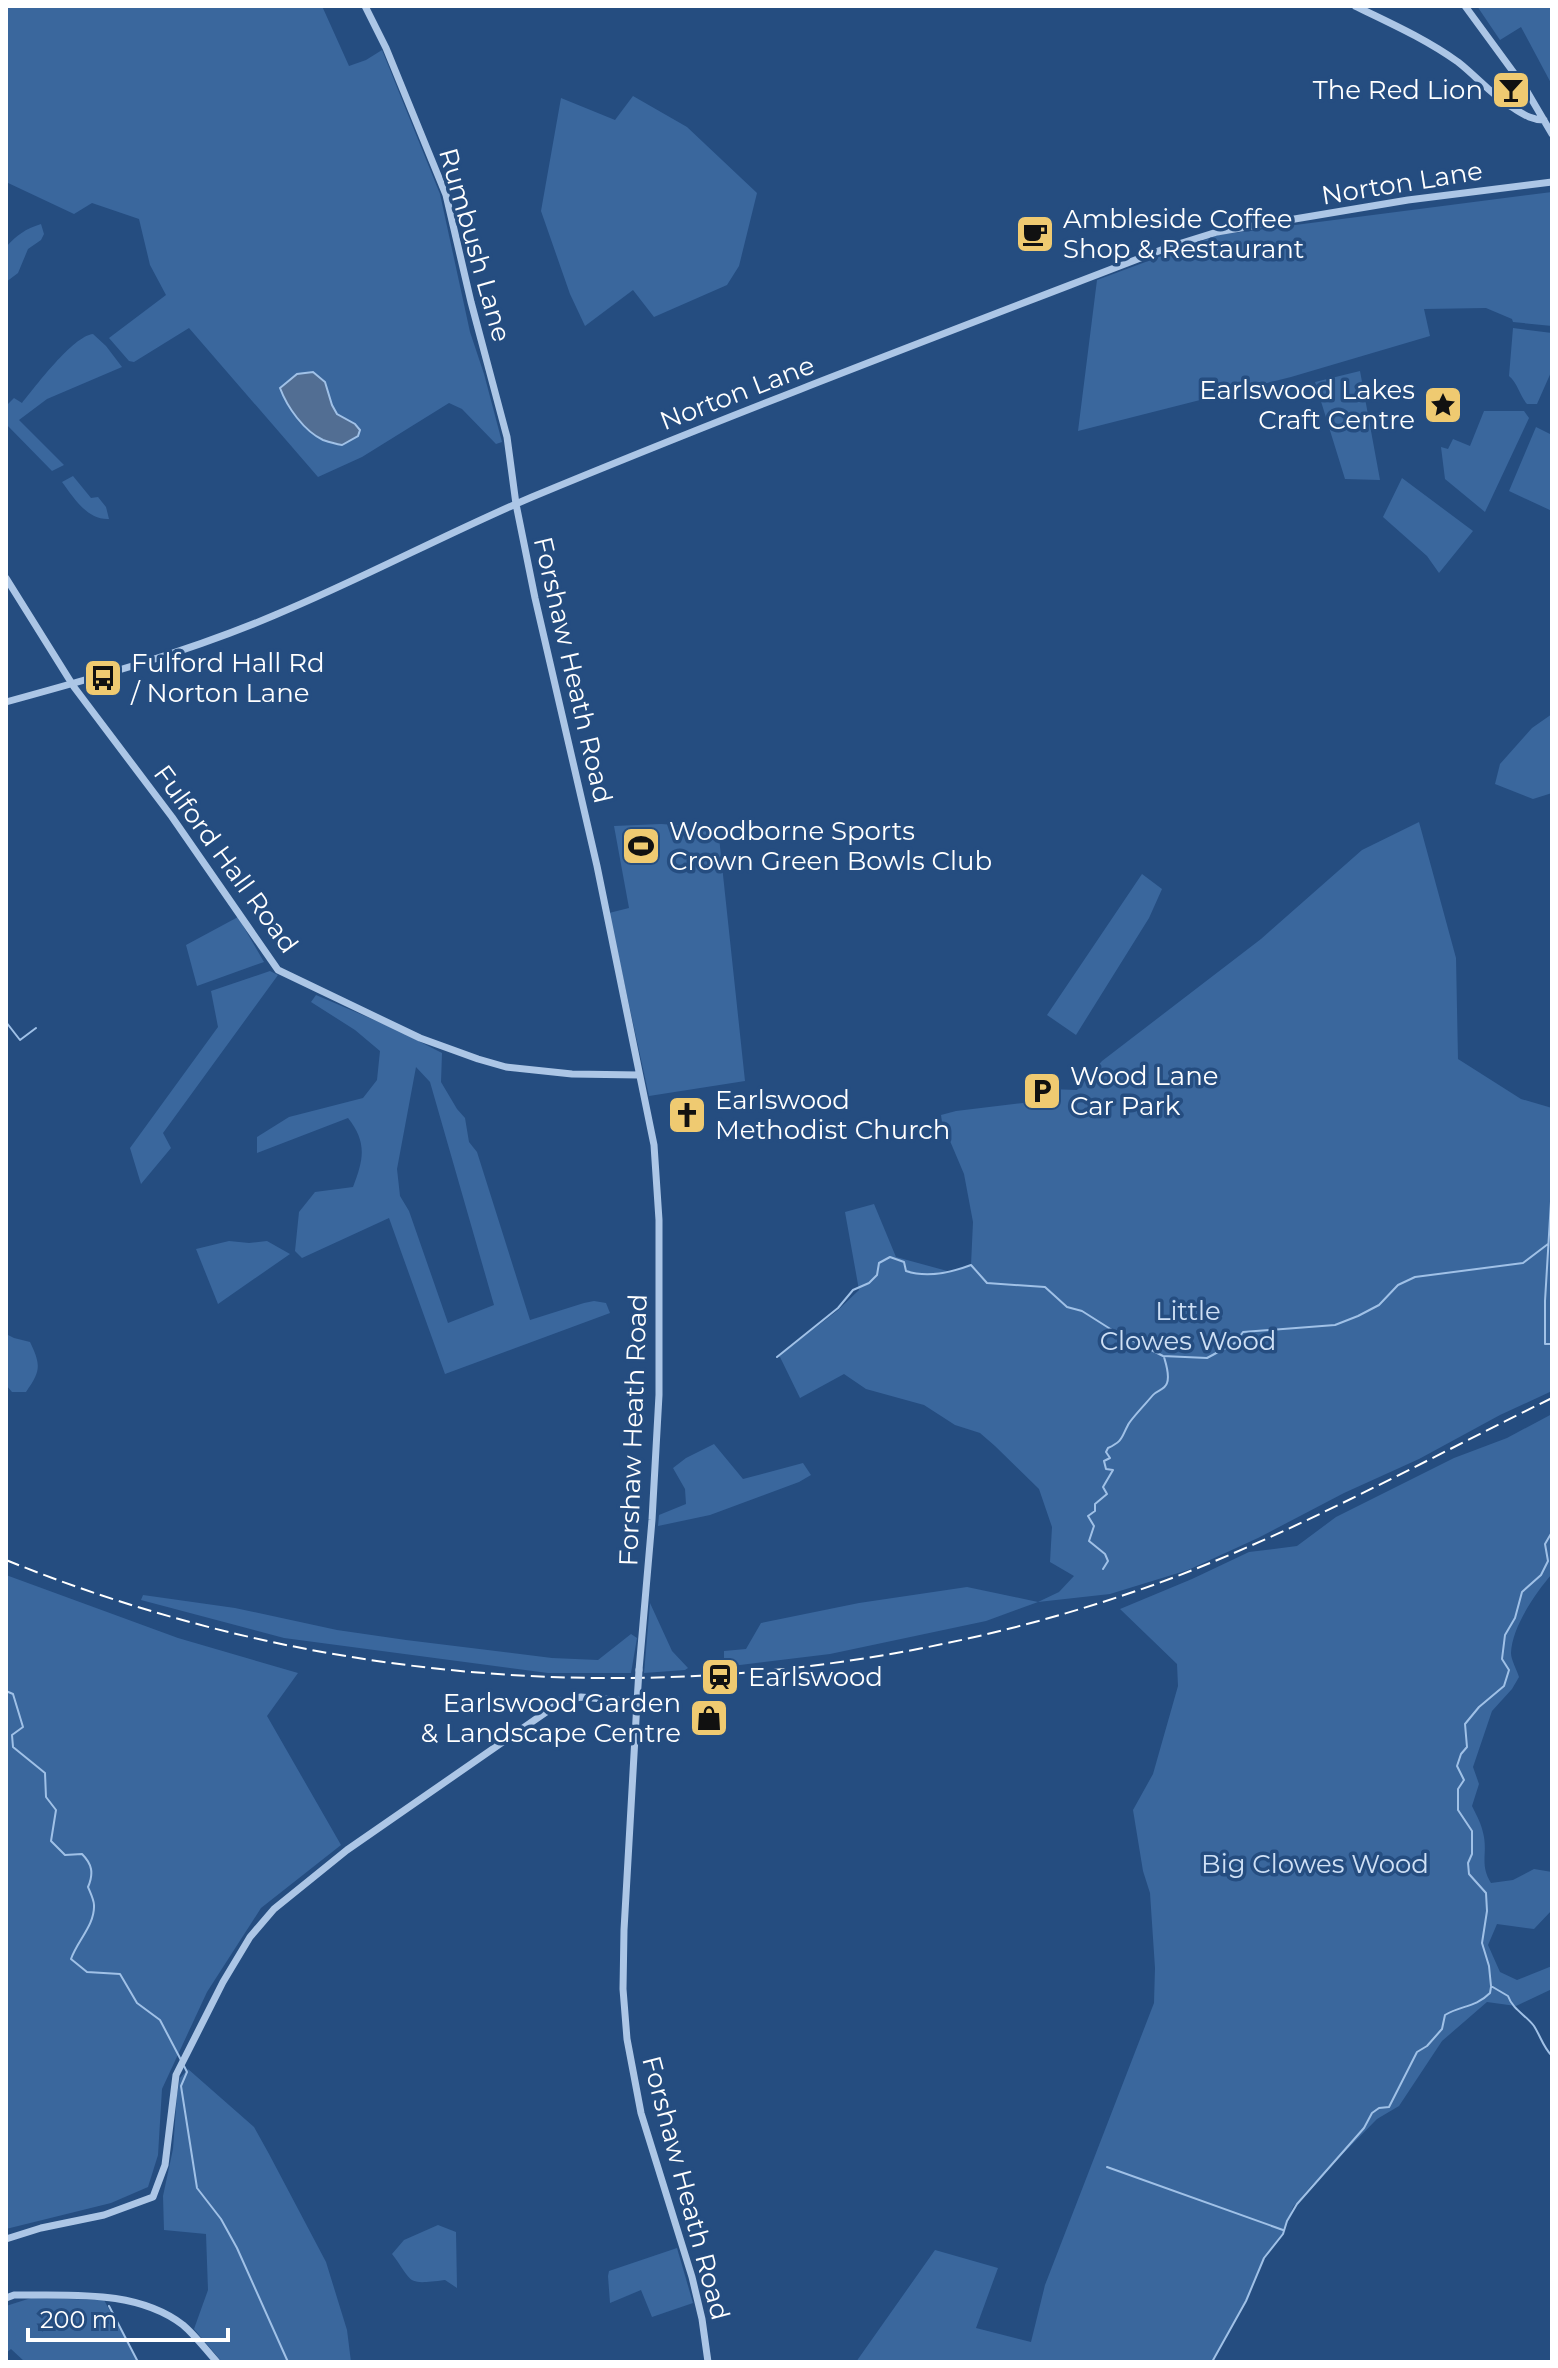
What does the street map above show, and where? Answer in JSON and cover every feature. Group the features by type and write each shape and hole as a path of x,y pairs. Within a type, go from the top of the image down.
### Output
{"street":[{"name":"Rumbush Lane","path":"365,6 386,48 446,195 507,437 516,504"},
{"path":"1355,6 1428,42 1460,64 1503,101 1527,117 1544,120"},
{"path":"1465,6 1525,88 1552,134"},
{"name":"Norton Lane","path":"6,702 201,643 272,617 516,504 724,418 1156,252 1217,232 1408,200 1552,182"},
{"name":"Forshaw Heath Road","path":"516,504 597,866 654,1145 659,1232 657,1455 639,1670 623,1989 627,2039 641,2113 695,2289 708,2362"},
{"name":"Fulford Hall Road","path":"6,578 72,684 172,817 278,970 420,1038 478,1059 506,1067 572,1074 639,1075"},
{"path":"6,2239 104,2215 153,2197 165,2165 176,2075 223,1982 250,1937 274,1909 318,1872 426,1794 562,1701 581,1697 637,1702"},
{"path":"9,2295 103,2297 147,2304 184,2326 217,2362"}],"green space":[{"path":"6,6 322,6 349,66 382,50 440,194 470,332 502,442 496,444 462,409 449,403 362,457 318,477 189,328 134,362 129,361 109,338 166,295 150,265 139,219 92,203 74,214 6,182"},
{"path":"1477,6 1552,6 1552,85 1521,27 1500,40"},
{"path":"633,96 687,127 757,193 739,266 727,285 654,317 633,290 585,326 570,294 541,211 561,98 615,120"},
{"path":"1552,192 1552,326 1513,322 1486,308 1424,309 1430,336 1291,377 1078,431 1097,280 1218,235"},
{"path":"41,224 44,234 41,240 28,249 18,273 6,282 6,247 22,233"},
{"path":"1513,328 1552,333 1552,370 1537,404 1527,404 1509,376"},
{"path":"93,334 122,367 47,399 19,420 64,465 52,471 6,424 6,406 14,398 22,403 65,352"},
{"path":"1360,371 1380,480 1345,479 1315,382"},
{"path":"1484,411 1524,411 1529,418 1485,512 1445,479 1441,447 1448,449 1453,439 1470,446"},
{"path":"1536,427 1552,435 1552,511 1509,491"},
{"path":"73,476 91,498 98,497 106,507 109,519 94,516 76,501 62,482"},
{"path":"1402,478 1473,531 1439,573 1427,556 1383,517"},
{"path":"1552,714 1552,793 1533,799 1495,784 1500,764 1532,728"},
{"name":"Little Clowes Wood","path":"1419,822 1456,958 1458,1059 1521,1099 1552,1108 1552,1391 1188,1570 1110,1594 1038,1602 1059,1592 1074,1576 1050,1562 1052,1527 1039,1489 995,1446 980,1433 955,1425 924,1405 866,1389 844,1374 800,1398 780,1357 777,1357 859,1290 845,1212 874,1204 896,1257 951,1272 971,1265 973,1222 964,1174 941,1115 1023,1103 1048,1089 1077,1090 1102,1061 1261,939 1362,850"},
{"path":"661,824 718,828 745,1081 649,1096 609,913 629,908 614,826"},
{"path":"1142,874 1162,889 1149,918 1076,1035 1047,1015"},
{"path":"238,917 264,962 197,986 186,945"},
{"path":"270,971 278,975 163,1133 171,1148 141,1184 130,1148 218,1027 211,991"},
{"path":"316,995 442,1053 441,1082 465,1118 469,1142 477,1152 530,1320 594,1301 606,1303 610,1313 445,1374 389,1218 302,1258 295,1251 299,1212 315,1192 353,1187 360,1168 361,1143 348,1118 257,1153 257,1137 289,1117 363,1098 377,1080 380,1051 355,1030 311,1002","holes":["416,1067 430,1082 494,1305 448,1323 409,1211 400,1196 397,1169"]},
{"path":"229,1241 267,1241 290,1254 218,1304 196,1249"},
{"path":"6,1334 30,1342 36,1357 37,1373 26,1392 12,1392 6,1385"},
{"name":"Big Clowes Wood","path":"1552,1414 1552,1574 1532,1600 1512,1643 1511,1653 1519,1677 1492,1711 1473,1767 1479,1784 1472,1806 1483,1833 1485,1866 1491,1883 1513,1880 1534,1869 1552,1872 1552,1910 1534,1929 1497,1924 1488,1945 1500,1972 1517,1980 1552,1966 1552,1989 1516,2006 1487,2002 1442,2041 1399,2106 1377,2119 1293,2207 1283,2234 1264,2258 1246,2301 1212,2362 856,2362 935,2250 998,2268 976,2328 1031,2342 1045,2285 1154,2003 1150,1893 1143,1871 1133,1810 1153,1774 1178,1686 1177,1664 1120,1609 1249,1552 1297,1546 1336,1517 1454,1458 1507,1438"},
{"path":"714,1444 743,1479 803,1463 811,1475 710,1515 658,1526 659,1515 686,1504 685,1489 673,1468"},
{"path":"6,1575 178,1638 298,1673 267,1716 341,1845 261,1908 207,1992 162,2089 158,2155 148,2187 111,2203 6,2229"},
{"path":"967,1587 1038,1602 986,1621 830,1654 724,1667 724,1651 746,1649 761,1623 859,1603"},
{"path":"143,1595 235,1608 337,1630 552,1658 598,1660 631,1634 637,1638 631,1673 548,1673 284,1638 141,1600"},
{"path":"650,1603 672,1651 688,1668 685,1670 644,1673"},
{"path":"188,2069 254,2127 326,2262 347,2330 351,2362 222,2362 194,2329 208,2290 206,2234 164,2230 163,2196 173,2149 180,2078"},
{"path":"438,2225 456,2232 457,2288 445,2280 412,2280 392,2254 404,2240"},
{"path":"677,2248 693,2303 652,2317 641,2290 610,2303 609,2271"},
{"path":"31,2298 104,2300 138,2362 25,2362 11,2349 6,2353 6,2306"}],"shaded area":[{"path":"313,372 325,382 337,414 360,430 358,436 342,445 323,440 309,431 287,403 280,388 297,374"}],"waterway":[{"path":"6,1022 20,1040 36,1028"},
{"path":"1552,1185 1545,1344 1552,1344"},
{"path":"777,1357 838,1308 853,1290 869,1283 877,1275 879,1263 890,1257 904,1262 906,1271 914,1273 938,1274 971,1265 987,1283 1045,1287 1067,1307 1082,1311 1163,1356 1207,1358 1235,1343 1243,1332 1335,1325 1379,1305 1398,1285 1415,1277 1523,1263 1548,1244"},
{"path":"1103,1569 1108,1561 1105,1554 1089,1541 1094,1526 1088,1516 1095,1511 1095,1504 1107,1494 1103,1487 1113,1470 1106,1469 1104,1461 1110,1458 1106,1452 1121,1439 1129,1423 1153,1395 1166,1385 1168,1373 1164,1357"},
{"path":"1552,1532 1545,1544 1548,1561 1541,1575 1522,1592 1515,1618 1505,1635 1502,1659 1509,1670 1504,1686 1479,1707 1465,1724 1467,1747 1457,1766 1464,1780 1458,1789 1458,1810 1472,1831 1469,1874 1486,1893 1487,1911 1482,1943 1491,1986 1508,1996 1531,2022 1552,2056"},
{"path":"6,1691 13,1694 23,1727 12,1735 13,1747 45,1773 46,1797 56,1810 51,1841 65,1855 82,1854 91,1869 88,1887 94,1912 71,1959 87,1972 120,1974 137,2003 160,2020 181,2060"},
{"path":"1212,2362 1246,2301 1264,2258 1283,2234 1297,2204 1364,2128 1372,2113 1389,2107 1417,2052 1442,2029 1445,2015 1479,2001 1490,1993 1491,1987"},
{"path":"184,2066 187,2072 181,2086 197,2188 221,2219 237,2248 288,2362"},
{"path":"1107,2167 1283,2230"},
{"path":"109,2306 138,2362"}],"railway":[{"path":"6,1560 145,1609 288,1645 433,1668 579,1678 725,1674 871,1657 1015,1627 1156,1584 1307,1520 1552,1398"}],"place":[{"name":"The Red Lion","path":"1511,90"},
{"name":"Ambleside Coffee Shop & Restaurant","path":"1035,234"},
{"name":"Earlswood Lakes Craft Centre","path":"1443,405"},
{"name":"Fulford Hall Rd / Norton Lane","path":"103,678"},
{"name":"Woodborne Sports Crown Green Bowls Club","path":"641,846"},
{"name":"Wood Lane Car Park","path":"1042,1091"},
{"name":"Earlswood Methodist Church","path":"687,1115"},
{"name":"Earlswood","path":"720,1677"},
{"name":"Earlswood Garden & Landscape Centre","path":"709,1718"}]}
